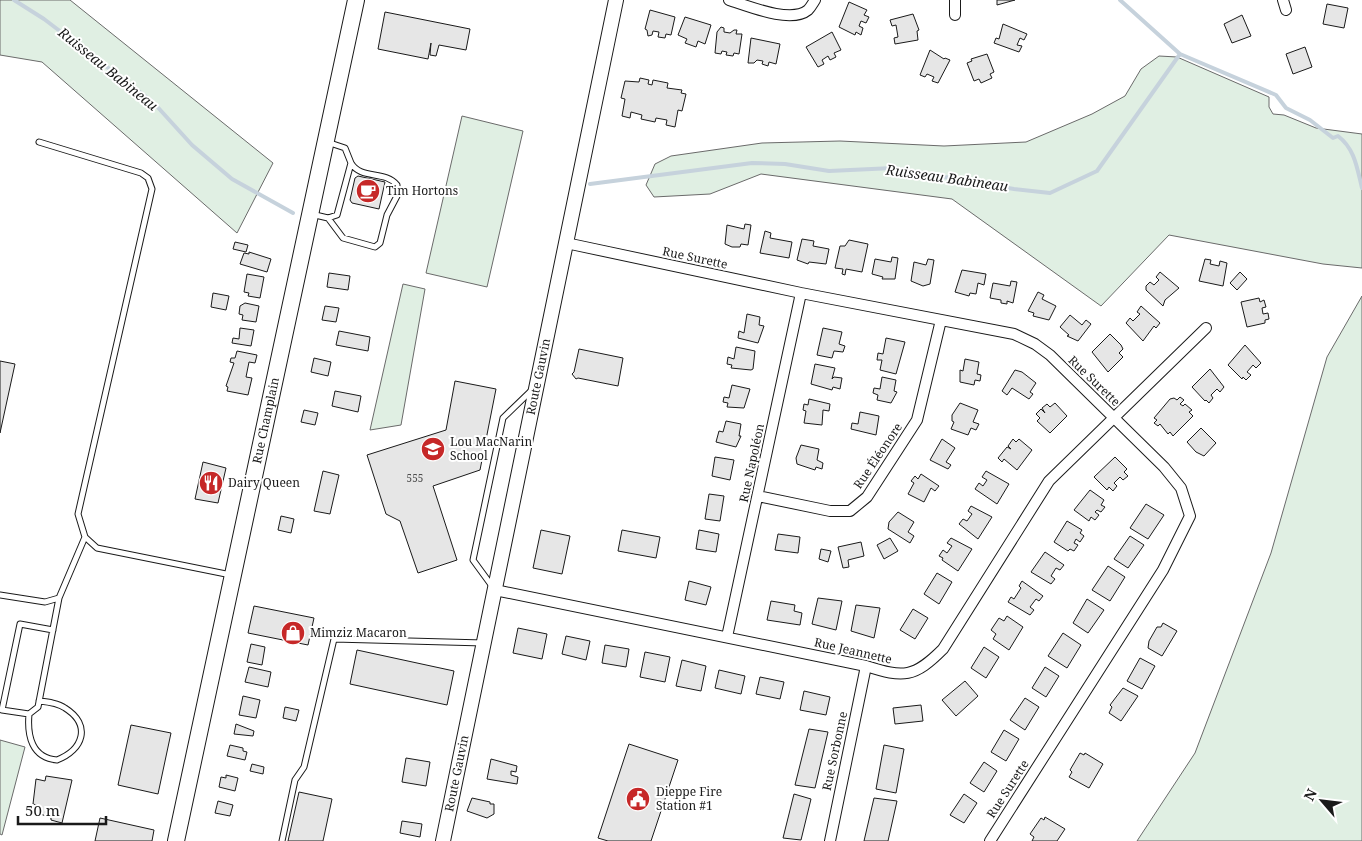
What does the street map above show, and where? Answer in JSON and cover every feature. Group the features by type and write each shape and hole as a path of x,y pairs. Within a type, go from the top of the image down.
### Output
{"main road":[{"name":"Rue Champlain","path":"176,841 356,0"}],"street":[{"name":"Route Gauvin","path":"444,841 616,0"},
{"path":"729,0 763,11 794,16 808,10 815,0"},
{"path":"955,0 955,15"},
{"name":"Rue Surette","path":"566,243 801,293 1014,334 1035,344 1050,355 1164,467 1181,488 1190,516 1183,534 1163,570 990,841"},
{"name":"Rue Napoléon","path":"728,637 801,293"},
{"name":"Rue Éléonore","path":"758,496 830,511 850,511 867,498 917,420 941,320"},
{"name":"Rue Jeannette","path":"495,590 904,674 926,667 943,649 1049,481 1206,328"},
{"name":"Rue Sorbonne","path":"830,841 866,666"}],"lane":[{"path":"39,142 129,168 148,178 152,189 78,514 85,537 97,548 234,576"},
{"path":"326,142 345,148 351,163 359,172 388,178 397,185 397,196 387,215 379,246 370,246 343,238 328,218"},
{"path":"311,214 333,218 340,211 351,163"},
{"path":"495,590 474,560 501,427 503,418 537,385"},
{"path":"53,630 20,624 2,710 29,714 38,707 39,700 53,630 59,598 85,537"},
{"path":"0,595 45,602 59,598"},
{"path":"282,841 295,780 304,767 334,639 484,643"},
{"path":"29,714 30,740 33,748 43,756 57,760 72,752 79,744 82,736 80,725 74,715 56,703 39,700"}],"green space":[{"path":"0,0 70,0 273,163 237,233 42,62 0,55"},
{"path":"1159,56 1177,57 1269,97 1269,107 1273,114 1284,115 1316,128 1362,134 1362,268 1323,264 1169,235 1101,306 952,199 761,174 710,194 654,197 646,185 655,164 671,156 762,143 840,141 944,146 1026,142 1092,114 1125,96 1141,69"},
{"path":"462,116 523,131 487,287 426,273"},
{"path":"403,284 425,289 401,425 370,430"},
{"path":"1362,296 1362,841 1137,841 1195,753 1271,553 1327,357"},
{"path":"0,740 25,747 2,835 0,834"}],"building":[{"path":"997,0 1015,0 997,5"},
{"path":"849,2 867,10 864,15 869,17 866,23 861,21 859,26 863,28 861,35 856,32 855,35 839,27"},
{"path":"1327,4 1348,8 1344,28 1323,24"},
{"path":"650,10 675,17 671,35 666,34 665,38 658,37 659,32 653,31 652,35 648,36 645,29"},
{"path":"385,12 470,29 466,50 439,45 436,56 430,55 431,43 428,59 378,49"},
{"path":"913,14 919,30 917,31 918,40 895,44 894,38 898,37 896,25 892,26 890,20"},
{"path":"1242,15 1251,36 1232,43 1224,24"},
{"path":"685,17 711,25 705,44 698,41 696,47 685,43 687,39 678,35"},
{"path":"1003,24 1027,34 1024,40 1020,38 1017,45 1022,46 1019,52 994,43 996,38 999,39"},
{"path":"721,27 724,28 724,32 730,33 737,30 736,34 742,34 739,54 734,53 733,56 726,55 727,52 722,51 721,54 715,53 717,32"},
{"path":"832,32 841,50 834,53 836,57 830,60 828,56 822,60 824,64 818,67 806,47"},
{"path":"751,38 780,44 776,64 769,62 768,66 762,64 763,61 757,60 754,63 748,63"},
{"path":"1305,47 1312,67 1293,74 1286,54"},
{"path":"930,50 944,59 950,60 938,83 932,81 934,77 927,74 925,77 920,75"},
{"path":"987,54 994,72 990,74 992,78 981,83 979,79 974,81 967,63 972,61 971,59"},
{"path":"640,78 649,80 648,84 652,85 653,80 668,83 667,88 682,90 681,93 686,94 682,111 678,110 675,127 666,125 667,120 656,118 655,122 641,119 642,115 631,112 630,118 622,116 625,99 621,98 625,81 639,82"},
{"name":"Tim Hortons","path":"358,176 385,182 379,209 352,203 350,200 355,178"},
{"path":"745,224 751,225 748,245 741,244 740,247 732,247 725,244 727,225 744,229"},
{"path":"765,231 771,233 770,238 792,242 789,258 760,253"},
{"path":"802,239 814,241 813,246 829,249 826,264 809,262 808,264 797,260"},
{"path":"849,240 868,244 862,272 846,269 845,275 842,274 843,269 835,268 840,246 845,246"},
{"path":"235,242 248,245 246,252 233,249"},
{"path":"249,252 271,259 267,272 240,264 244,253 249,254"},
{"path":"892,257 898,258 895,279 882,279 883,277 872,274 875,259 891,262"},
{"path":"928,259 934,260 930,284 923,286 911,281 914,262 926,265"},
{"path":"1205,259 1211,260 1210,264 1219,266 1220,261 1227,263 1223,286 1199,281"},
{"path":"962,270 986,274 984,285 978,283 976,294 970,293 969,296 955,292"},
{"path":"1160,272 1179,288 1165,300 1163,306 1146,290 1146,286 1150,282 1154,285 1159,280 1156,277"},
{"path":"1240,272 1247,279 1237,290 1230,283"},
{"path":"329,273 350,276 348,290 327,287"},
{"path":"247,274 264,277 260,298 248,296 249,293 244,292"},
{"path":"1011,281 1017,282 1013,303 1007,301 1007,304 1001,303 1001,300 990,298 993,283 1010,286"},
{"path":"1038,292 1044,295 1042,299 1056,306 1049,320 1033,316 1034,313 1028,311"},
{"path":"213,293 229,296 226,310 211,307"},
{"path":"1259,298 1260,302 1264,300 1266,307 1262,308 1263,314 1268,313 1269,319 1265,320 1265,323 1247,327 1241,302"},
{"path":"245,303 259,306 256,322 242,320 243,315 239,314 240,306"},
{"path":"325,306 339,308 336,322 322,320"},
{"path":"1141,306 1160,323 1156,328 1154,326 1143,341 1126,323 1130,318 1133,321 1140,314 1137,312"},
{"path":"747,314 760,317 759,325 764,326 758,343 738,338 739,331 744,333"},
{"path":"1070,315 1082,325 1086,320 1091,324 1078,341 1067,336 1069,335 1060,327"},
{"path":"240,328 254,330 251,346 232,343 233,338 239,339"},
{"path":"823,328 842,332 839,344 845,346 843,352 834,351 832,358 817,355"},
{"path":"339,331 370,337 368,351 336,345"},
{"path":"1110,334 1121,345 1123,349 1119,353 1123,357 1108,372 1092,352"},
{"path":"886,338 905,342 896,374 880,370 882,360 877,360 878,353 883,354"},
{"path":"1245,345 1261,363 1256,368 1253,365 1247,372 1251,375 1246,380 1243,377 1242,379 1228,365"},
{"path":"736,347 755,351 753,369 731,368 732,365 727,364 728,357 734,359"},
{"path":"579,349 623,358 618,386 576,379 572,374"},
{"path":"237,351 257,355 255,363 249,362 246,377 252,378 248,395 227,391 228,387 226,386 234,363 230,362 231,358 235,358"},
{"path":"314,358 331,362 328,376 311,372"},
{"path":"965,359 979,362 977,374 981,375 980,381 975,380 974,385 960,382 960,370 963,371"},
{"path":"0,361 15,364 0,433"},
{"path":"815,364 835,368 832,379 834,377 842,378 840,389 833,387 832,390 811,384"},
{"path":"1210,369 1224,387 1220,392 1217,389 1211,395 1213,398 1209,403 1192,387"},
{"path":"1015,370 1022,372 1036,383 1030,392 1033,394 1029,399 1012,388 1007,395 1002,391"},
{"path":"882,377 896,380 894,391 897,392 891,403 877,400 878,395 873,393 874,388 880,389"},
{"name":"Lou MacNarin School","path":"455,381 496,389 480,470 433,486 457,560 418,573 400,521 386,514 367,455 446,430"},
{"path":"732,385 750,389 744,408 727,407 728,403 723,402 724,397 729,398"},
{"path":"335,391 361,396 358,412 332,406"},
{"path":"1180,397 1184,400 1180,404 1183,406 1185,404 1192,410 1189,412 1193,416 1173,436 1170,432 1168,434 1160,424 1158,426 1154,423 1157,420 1154,418 1170,399 1174,398 1177,400"},
{"path":"809,399 830,404 829,411 823,410 822,425 804,423 806,411 803,410 804,404 808,405"},
{"path":"960,403 978,410 973,422 979,424 976,430 971,428 968,435 951,429 954,422 952,421 952,415"},
{"path":"1055,403 1067,416 1050,433 1037,421 1040,418 1036,414 1041,409 1045,413 1042,408 1047,404 1050,407"},
{"path":"304,410 318,413 315,425 301,422"},
{"path":"860,412 879,416 876,435 851,429 852,423 858,424"},
{"path":"726,421 741,424 739,436 741,436 736,447 716,442 719,431 723,432"},
{"path":"1201,428 1216,443 1204,456 1196,452 1187,442"},
{"path":"942,439 955,448 946,462 951,465 948,469 930,460"},
{"path":"1013,439 1016,442 1019,439 1032,450 1017,470 1004,459 1002,462 998,458 1007,447 1011,449 1008,446"},
{"path":"801,445 819,449 817,460 823,463 822,469 816,467 815,470 797,464 796,458"},
{"path":"715,457 734,460 730,480 712,476"},
{"path":"1115,457 1127,469 1124,472 1128,476 1123,480 1120,477 1114,483 1117,486 1113,491 1109,487 1107,490 1094,477"},
{"name":"Dairy Queen","path":"203,462 226,468 218,503 195,499"},
{"path":"323,471 339,475 330,514 314,511"},
{"path":"986,471 1009,484 997,504 975,489 979,483 983,486 987,480 982,477"},
{"path":"921,474 939,486 935,491 931,488 924,502 908,494 914,483 911,481 915,476 918,479"},
{"path":"1090,490 1104,500 1101,505 1105,507 1101,512 1097,510 1095,512 1099,515 1095,520 1091,517 1089,521 1074,510"},
{"path":"709,494 724,496 720,521 705,519"},
{"path":"1146,504 1164,515 1148,539 1130,528"},
{"path":"971,506 992,517 978,539 959,524 963,519 967,521 972,514 968,511"},
{"path":"898,512 914,522 908,532 914,536 910,543 888,529 889,522"},
{"path":"281,516 294,519 291,533 278,530"},
{"path":"1067,521 1082,530 1080,533 1084,536 1080,542 1076,539 1074,543 1078,545 1074,551 1070,549 1068,551 1054,542"},
{"path":"541,530 570,536 562,574 533,568"},
{"path":"622,530 660,537 656,558 618,551"},
{"path":"699,530 719,534 716,552 696,549"},
{"path":"778,534 800,537 798,553 775,550"},
{"path":"1130,536 1144,545 1128,568 1114,559"},
{"path":"890,538 898,551 884,559 877,545"},
{"path":"951,538 972,549 958,571 939,556 943,550 947,553 952,546 947,543"},
{"path":"861,542 864,556 848,560 849,567 843,568 838,547"},
{"path":"821,549 831,551 828,562 819,559"},
{"path":"1045,552 1064,565 1060,570 1056,568 1051,576 1055,579 1051,584 1031,572"},
{"path":"1108,566 1125,577 1110,601 1092,590"},
{"path":"937,573 952,582 939,604 924,594"},
{"path":"689,581 711,587 706,605 685,600"},
{"path":"1022,581 1043,596 1039,601 1036,599 1030,607 1034,610 1030,615 1008,602 1011,597 1014,599 1021,588 1019,586"},
{"path":"818,598 842,601 836,630 812,624"},
{"path":"1087,599 1104,610 1088,633 1073,623"},
{"path":"771,601 795,605 794,611 802,613 800,625 767,620"},
{"path":"856,605 880,608 874,638 851,631"},
{"path":"254,606 314,618 308,645 248,633"},
{"path":"913,609 928,618 915,639 900,630"},
{"path":"1007,616 1023,627 1009,650 993,639 996,634 991,630 999,618 1004,621"},
{"path":"1163,623 1177,631 1162,656 1148,648 1149,641 1157,627 1161,627"},
{"path":"518,628 547,634 542,659 513,653"},
{"path":"1063,633 1081,645 1067,668 1048,656"},
{"path":"566,636 590,641 586,660 562,654"},
{"path":"251,644 265,647 262,665 247,662"},
{"path":"605,645 629,649 626,667 602,663"},
{"path":"984,647 999,657 986,678 971,668"},
{"path":"357,650 454,671 447,705 350,684"},
{"path":"645,652 670,657 665,682 640,677"},
{"path":"1140,658 1155,666 1142,689 1127,681"},
{"path":"682,660 706,666 701,691 676,686"},
{"path":"249,667 271,672 268,687 245,682"},
{"path":"1045,667 1059,676 1046,697 1032,688"},
{"path":"719,670 745,676 741,694 715,688"},
{"path":"760,677 784,682 780,699 756,694"},
{"path":"965,681 978,696 956,716 942,700"},
{"path":"1123,688 1138,696 1121,721 1109,713 1112,707 1110,705"},
{"path":"804,691 830,697 826,715 800,710"},
{"path":"243,696 260,700 256,718 239,715"},
{"path":"1025,698 1039,707 1025,730 1010,720"},
{"path":"921,705 923,721 895,724 893,708"},
{"path":"285,707 299,710 296,721 283,718"},
{"path":"236,724 254,731 253,736 234,734"},
{"path":"131,725 171,733 158,794 118,785"},
{"path":"809,729 828,732 815,788 795,785"},
{"path":"1004,730 1019,739 1006,761 991,752"},
{"name":"Dieppe Fire Station #1","path":"629,744 678,760 651,841 608,841 598,838"},
{"path":"230,745 243,748 243,751 247,752 245,760 227,756"},
{"path":"884,745 904,749 896,793 876,789"},
{"path":"1080,753 1084,755 1085,753 1103,764 1089,788 1069,777 1072,772 1070,770"},
{"path":"406,758 430,762 426,786 402,782"},
{"path":"491,759 517,766 516,772 511,771 511,775 518,777 517,784 487,779"},
{"path":"984,762 997,771 984,792 970,783"},
{"path":"252,764 264,767 263,774 250,771"},
{"path":"226,775 238,778 235,791 219,787 221,777 226,778"},
{"path":"46,776 72,780 62,823 38,813 40,806 33,804 36,779 45,781"},
{"path":"299,792 332,799 323,841 288,841"},
{"path":"794,794 811,799 801,840 783,838"},
{"path":"964,794 977,803 964,823 950,815"},
{"path":"472,798 494,804 494,814 487,818 467,811"},
{"path":"874,798 897,801 888,841 864,841"},
{"path":"218,801 233,805 230,816 215,813"},
{"path":"1045,817 1065,829 1057,841 1032,841 1034,837 1030,834 1041,818 1044,820"},
{"path":"100,818 154,830 152,841 95,841"},
{"path":"402,821 422,824 420,837 400,833"}],"waterway":[{"name":"Ruisseau Babineau","path":"14,0 44,19 153,102 192,145 232,179 293,213"},
{"path":"1120,0 1180,54 1276,95 1286,108 1310,120 1333,138 1338,136 1352,153 1362,188"},
{"name":"Ruisseau Babineau","path":"590,184 752,163 785,164 829,171 893,168 1014,189 1050,193 1097,171 1180,54"}],"place":[{"name":"Tim Hortons","path":"368,191"},
{"name":"Lou MacNarin School","path":"433,449"},
{"name":"Dairy Queen","path":"211,483"},
{"name":"Mimziz Macaron","path":"293,633"},
{"name":"Dieppe Fire Station #1","path":"638,799"}]}
